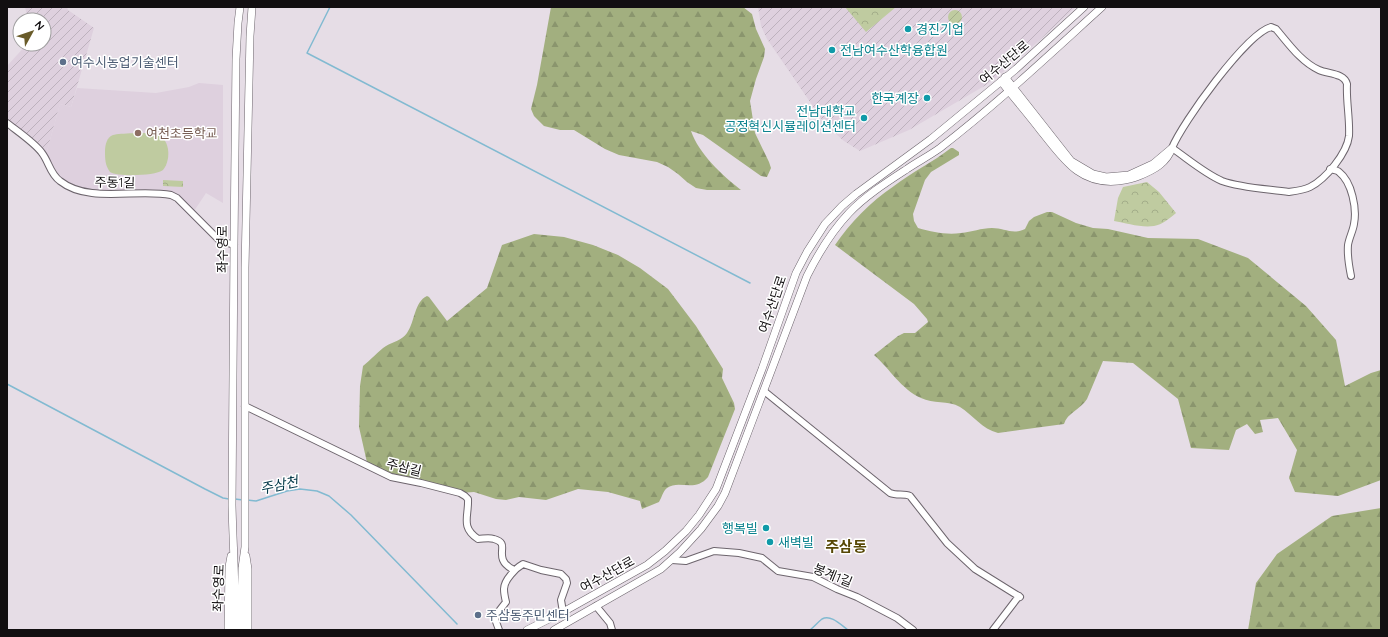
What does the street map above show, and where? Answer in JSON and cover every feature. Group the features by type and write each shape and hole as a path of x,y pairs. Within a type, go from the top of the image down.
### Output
{"street":[{"path":"236,7 238,23"},
{"name":"좌수영로","path":"235,630 235,566 232,505 234,245 238,23 240,7"},
{"name":"좌수영로","path":"248,630 248,569 245,547 245,268 250,36 252,7"},
{"name":"여수산단로","path":"527,630 564,612 647,565 665,551 691,525 716,489 762,369 796,273 807,252 825,224 856,194 931,139 1003,79 1084,7"},
{"name":"여수산단로","path":"554,630 653,574 672,560 701,529 722,499 807,276 834,232 849,214 862,202 906,169 939,148 1011,89 1102,7"},
{"path":"1003,79 1059,153 1074,169 1091,178 1106,182 1137,177 1151,171 1164,162 1169,156 1172,148 1179,133 1225,69 1237,55 1268,28 1274,28 1308,64 1320,71 1340,76 1346,81 1348,138 1344,151 1330,169 1313,185 1301,190 1289,192 1223,181 1211,175 1172,148"},
{"name":"주동1길","path":"7,123 41,151 59,181 72,189 88,193 171,195 177,198 220,240 234,245"},
{"path":"1330,169 1343,176 1353,197 1355,213 1354,223 1348,245 1348,260 1351,276"},
{"path":"764,391 890,492 896,495 906,494 910,496 947,543 976,569 1020,597 993,630"},
{"name":"주삼길","path":"245,406 390,477 463,494 468,502 466,524 469,531 478,539 492,538 501,543 504,562 514,570"},
{"name":"좌수영로","path":"228,630 229,567 233,546"},
{"name":"좌수영로","path":"241,630 242,568 245,547"},
{"path":"665,551 672,560"},
{"name":"봉계1길","path":"672,560 690,560 714,551 762,558 778,571 813,577 837,590 857,597 897,618 913,630"},
{"path":"499,630 495,619 505,604 504,588 514,570 523,564 562,575 567,582 561,600 564,612"},
{"path":"596,606 610,623 612,630"}],"shaded area":[{"name":"여수시농업기술센터","path":"25,7 67,7 68,10 94,28 71,107 60,104 45,158 40,150 7,120 7,66 20,52 52,52 52,12 26,12"},
{"path":"758,7 1076,7 1012,65 986,85 909,130 860,151 844,141 825,124 767,39 761,26"},
{"name":"여천초등학교","path":"199,83 223,85 223,203 206,193 192,214 174,196 88,193 65,185 45,158 60,104 71,107 77,88 156,93 189,87"}],"green space":[{"path":"551,7 743,7 752,14 756,29 765,49 764,57 750,101 755,133 771,168 767,177 761,176 703,135 691,131 705,156 726,178 741,190 707,190 696,188 668,167 657,162 619,155 605,149 574,130 560,130 544,126 534,116 531,109 537,85"},
{"path":"845,7 896,7 866,32"},
{"path":"955,10 960,12 962,17 960,22 955,24 950,22 948,17 950,12"},
{"path":"154,133 163,138 168,148 168,160 163,170 152,174 136,175 121,175 110,172 105,159 105,149 109,138 113,135 121,134"},
{"path":"951,148 959,152 959,155 931,172 925,180 913,214 914,221 918,228 950,234 992,228 1021,231 1025,229 1029,221 1034,217 1047,212 1052,212 1076,223 1093,228 1108,229 1148,238 1198,239 1248,258 1306,306 1336,340 1345,386 1371,373 1381,370 1381,480 1338,496 1295,492 1289,478 1297,450 1278,418 1260,420 1263,432 1255,434 1247,424 1236,430 1229,450 1191,448 1178,399 1133,363 1103,361 1087,399 1068,417 1064,424 998,433 982,425 960,407 951,403 926,400 907,389 874,355 898,336 904,333 915,333 928,322 927,319 914,304 835,245 854,220 877,199 901,181"},
{"path":"163,180 183,181 183,187 163,186"},
{"path":"1147,182 1159,192 1176,213 1163,223 1154,226 1139,226 1114,221 1118,198 1123,187"},
{"path":"534,234 564,237 593,245 618,255 640,268 668,289 696,326 723,369 722,378 734,403 735,409 708,477 703,482 692,485 677,485 667,488 659,502 642,509 640,501 608,492 578,489 546,500 519,497 506,500 496,499 474,492 460,493 368,467 359,427 360,386 363,366 383,348 400,339 407,333 417,307 423,299 427,296 429,297 447,321 487,288 502,245"},
{"path":"1381,508 1381,630 1248,630 1256,583 1277,554 1332,516"}],"waterway":[{"path":"330,7 307,53 750,283"},
{"name":"주삼천","path":"7,384 205,489 223,498 229,499"},
{"name":"주삼천","path":"247,500 256,501 287,491 300,489 317,491 329,496 351,515 457,624"},
{"name":"주삼천","path":"235,499 243,500"},
{"path":"810,630 825,618 836,621 848,630"}],"place":[{"name":"경진기업","path":"908,29"},
{"name":"전남여수산학융합원","path":"832,50"},
{"name":"여수시농업기술센터","path":"63,62"},
{"name":"한국계장","path":"927,98"},
{"name":"전남대학교 공정혁신시뮬레이션센터","path":"864,118"},
{"name":"여천초등학교","path":"138,133"},
{"name":"행복빌","path":"766,528"},
{"name":"새벽빌","path":"770,542"},
{"name":"주삼동주민센터","path":"478,615"}],"district":[{"name":"주삼동","path":"846,546"}]}
